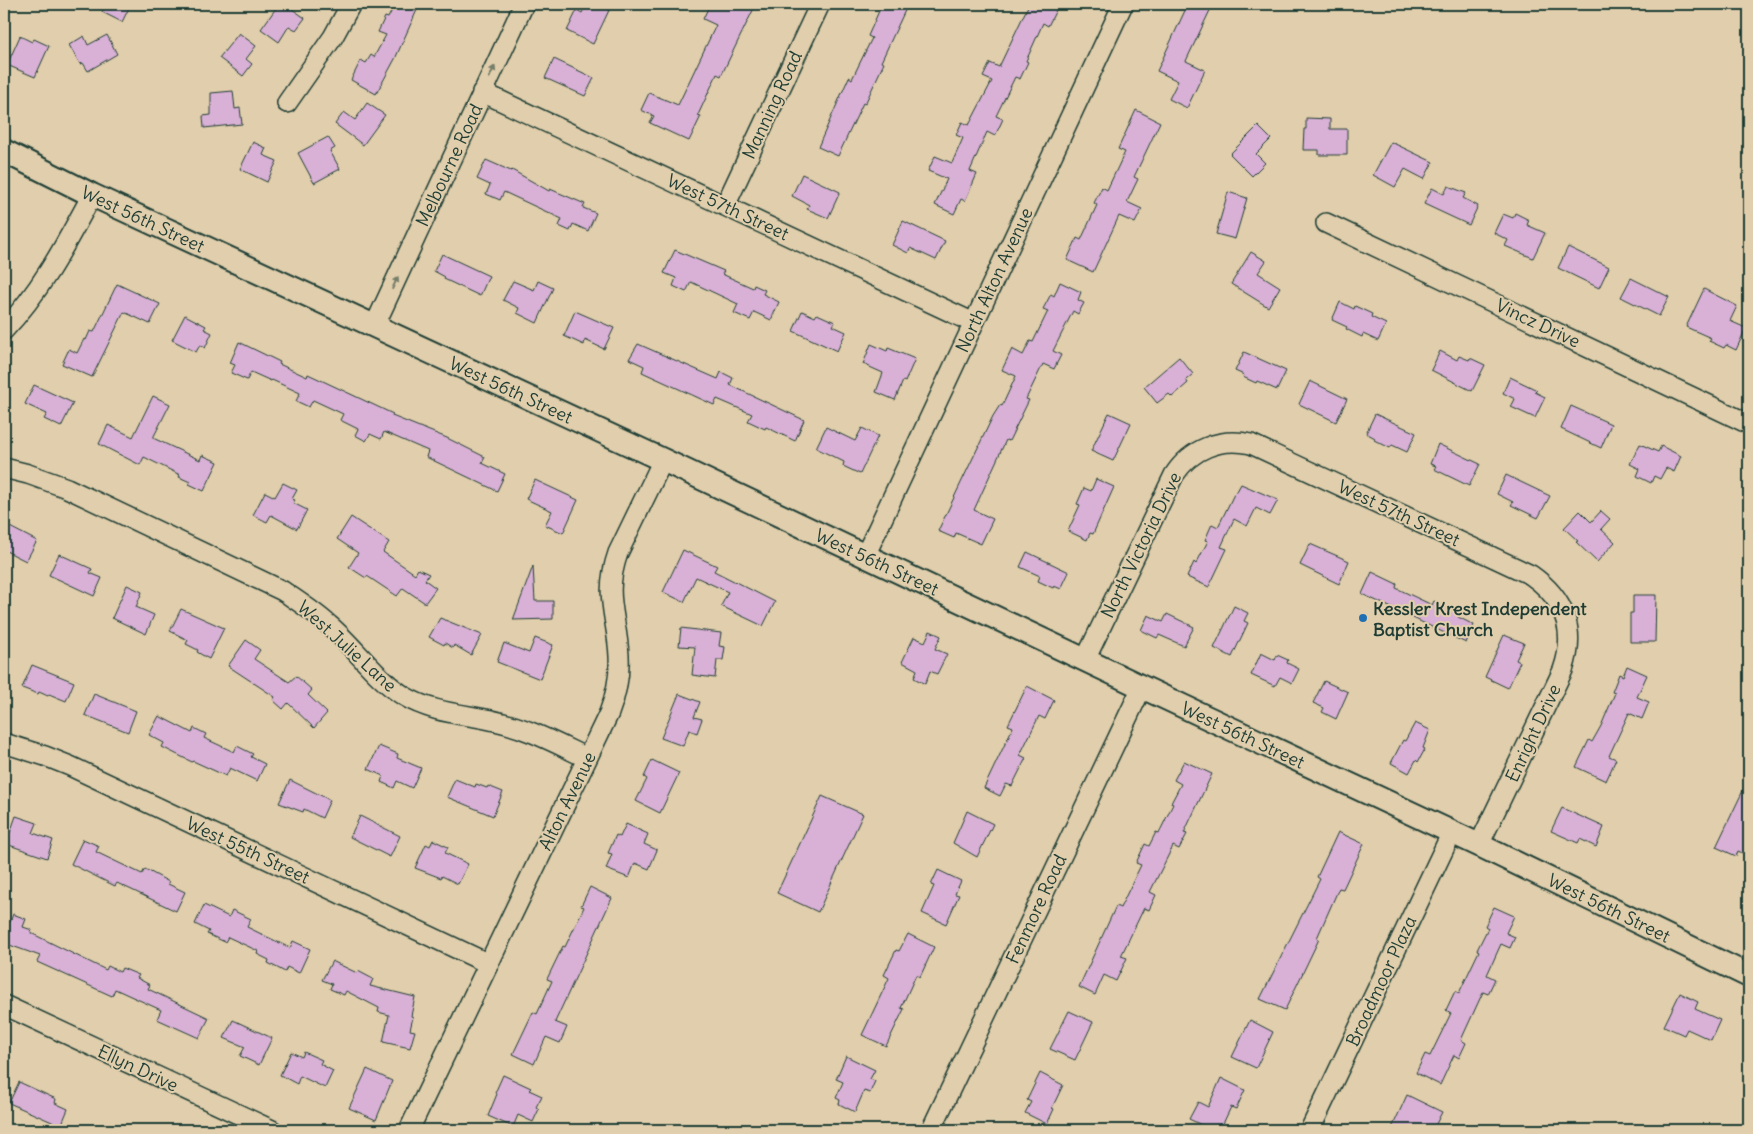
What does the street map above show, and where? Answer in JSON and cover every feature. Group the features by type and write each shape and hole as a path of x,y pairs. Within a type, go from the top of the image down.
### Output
{"main road":[{"name":"West 56th Street","path":"4,151 92,195 662,460 1452,832 1749,976"}],"street":[{"path":"287,103 333,37 351,4"},
{"name":"Melbourne Road","path":"374,327 524,4"},
{"name":"Manning Road","path":"725,206 820,4"},
{"name":"North Alton Avenue","path":"864,556 1123,4"},
{"name":"West 57th Street","path":"482,92 974,322"},
{"path":"4,330 29,302 45,279 92,195"},
{"name":"Vincz Drive","path":"1326,223 1749,424"},
{"name":"West 57th Street","path":"1214,444 1237,442 1252,444 1531,575 1546,586 1554,595 1565,617"},
{"name":"North Victoria Drive","path":"1085,660 1174,475 1193,454 1214,444"},
{"name":"Alton Avenue","path":"409,1130 609,713 618,678 619,656 610,588 614,566 621,546 662,460"},
{"name":"West Julie Lane","path":"4,468 28,474 67,488 283,591 318,615 387,682 411,700 445,713 480,718 527,730 587,758"},
{"name":"Enright Drive","path":"1479,845 1563,670 1569,646 1569,634 1565,617"},
{"name":"Fenmore Road","path":"931,1130 1142,687"},
{"name":"West 55th Street","path":"4,743 70,766 489,964"},
{"name":"Broadmoor Plaza","path":"1310,1130 1452,832"},
{"name":"Ellyn Drive","path":"4,1005 272,1130"}],"building":[{"path":"106,4 131,4 122,22 102,12"},
{"path":"279,4 285,4 305,18 296,30 289,26 279,42 261,29"},
{"path":"395,4 402,4 417,10 395,59 376,94 351,80 361,60 366,63 371,55 374,57 386,35 378,32 385,17 388,18"},
{"path":"586,4 612,4 593,44 567,31 577,10 582,13"},
{"path":"710,4 756,4 721,76 717,74 698,115 701,116 689,141 650,123 654,116 641,110 649,93 678,105 716,25 703,19"},
{"path":"882,4 908,4 881,62 884,63 838,156 818,147 849,77 852,79 872,38 868,36"},
{"path":"1029,4 1059,4 1048,26 1043,23 1020,79 1015,77 996,116 1003,119 995,136 987,132 970,171 977,174 965,201 961,199 954,214 935,205 947,179 928,171 935,156 952,163 963,138 956,135 962,122 969,125 992,81 983,77 990,63 999,67"},
{"path":"1188,4 1213,4 1186,61 1205,70 1187,108 1169,99 1178,81 1157,71"},
{"path":"239,33 256,46 246,59 252,64 243,76 219,58"},
{"path":"107,35 117,54 88,71 83,63 80,64 69,45 84,36 88,45"},
{"path":"20,36 32,42 34,39 49,46 35,77 7,65"},
{"path":"554,59 594,78 585,96 545,78"},
{"path":"233,91 235,109 240,108 242,124 204,128 203,116 211,115 211,93"},
{"path":"367,103 385,115 363,145 335,124 344,112 355,120"},
{"path":"1136,110 1160,122 1134,177 1138,179 1127,202 1142,209 1135,223 1119,216 1093,272 1067,260 1077,238 1081,240 1097,205 1094,203 1102,187 1107,190 1125,152 1118,149"},
{"path":"1306,118 1330,119 1330,129 1347,129 1347,155 1319,155 1319,150 1303,150"},
{"path":"1258,126 1271,139 1256,154 1265,163 1252,176 1230,154"},
{"path":"328,137 335,148 330,151 340,169 314,183 298,153"},
{"path":"253,142 266,148 263,155 277,161 267,182 240,169"},
{"path":"1391,142 1433,162 1424,179 1405,169 1395,187 1373,175"},
{"path":"486,160 512,170 549,191 550,189 585,204 583,208 596,213 588,231 573,224 570,231 559,226 562,219 504,192 500,200 486,194 490,185 477,179"},
{"path":"802,174 840,192 828,218 807,209 809,205 792,196"},
{"path":"1448,186 1466,193 1463,198 1478,206 1469,225 1424,204 1432,188 1444,194"},
{"path":"1228,192 1247,198 1235,239 1216,234"},
{"path":"1515,213 1529,220 1527,225 1545,233 1533,258 1505,246 1508,240 1494,233 1503,214 1513,218"},
{"path":"903,221 945,241 936,260 910,248 908,253 892,245"},
{"path":"1568,247 1609,267 1599,288 1558,268"},
{"path":"675,250 724,271 722,274 753,288 754,285 765,290 763,294 779,302 771,320 754,312 750,320 734,313 738,304 691,282 686,292 673,286 676,278 664,273"},
{"path":"1251,252 1266,261 1258,273 1280,287 1268,307 1231,284"},
{"path":"442,254 489,276 480,296 444,279 445,277 434,271"},
{"path":"1631,278 1669,297 1659,316 1621,297"},
{"path":"513,281 534,290 538,281 553,288 537,323 517,313 519,308 503,300"},
{"path":"1060,282 1081,292 1078,300 1084,303 1078,314 1073,311 1053,351 1061,355 1054,369 1043,364 1026,399 1029,400 1009,441 1006,440 974,510 993,519 981,544 956,533 954,538 938,531 993,416 1000,405 1002,406 1016,376 1002,370 1012,349 1023,355 1030,341 1033,342 1048,311 1043,309 1051,294 1054,296"},
{"path":"117,284 160,304 150,324 124,312 92,377 62,364 69,349 77,353 90,331 94,332"},
{"path":"1704,289 1737,306 1730,321 1746,328 1736,350 1726,345 1724,348 1709,341 1711,338 1686,327"},
{"path":"1340,302 1354,309 1355,306 1372,314 1371,317 1386,324 1378,341 1363,334 1362,337 1332,320"},
{"path":"575,311 614,328 604,349 585,340 584,345 564,336"},
{"path":"802,311 815,317 817,314 835,322 833,326 846,332 837,351 793,331"},
{"path":"185,315 206,326 204,329 212,333 205,348 200,345 196,352 172,340"},
{"path":"239,342 280,362 279,364 307,377 308,374 393,414 392,416 447,438 485,457 482,463 505,474 497,491 426,457 428,451 384,432 381,439 370,434 366,441 355,435 358,429 340,420 343,414 313,400 309,407 296,401 300,393 272,380 251,372 247,380 231,373 235,365 230,363"},
{"path":"638,344 718,379 721,372 733,378 730,385 804,420 795,441 766,427 765,429 748,421 752,414 717,399 714,405 642,372 644,366 629,359"},
{"path":"871,344 887,351 888,348 915,359 895,400 876,392 883,373 863,364"},
{"path":"1440,351 1457,360 1459,356 1469,360 1470,358 1485,365 1472,391 1431,370"},
{"path":"1244,352 1286,371 1277,390 1257,381 1256,383 1235,371"},
{"path":"1179,357 1193,374 1186,380 1188,383 1172,397 1169,394 1157,403 1144,387"},
{"path":"1510,377 1537,390 1535,392 1545,397 1535,418 1511,407 1515,399 1503,393"},
{"path":"1310,381 1347,399 1336,422 1299,404"},
{"path":"34,385 73,403 61,427 44,419 47,414 25,404"},
{"path":"153,396 170,404 153,438 200,460 202,455 218,462 204,491 189,484 190,482 179,477 180,475 144,457 140,465 99,444 108,425 133,437"},
{"path":"1571,406 1611,424 1601,448 1561,429"},
{"path":"1109,413 1131,423 1113,461 1091,451"},
{"path":"1375,414 1416,433 1407,452 1392,445 1390,448 1374,440 1375,438 1366,433"},
{"path":"826,427 855,441 862,428 878,436 860,474 843,466 844,462 816,448"},
{"path":"1438,444 1480,464 1469,486 1434,469 1436,466 1430,464"},
{"path":"1640,444 1658,452 1661,446 1681,456 1674,472 1666,468 1660,479 1654,476 1651,483 1637,476 1640,469 1630,464"},
{"path":"1506,475 1550,496 1538,518 1511,505 1513,502 1497,494"},
{"path":"1096,479 1114,487 1093,534 1090,533 1087,540 1068,531 1080,505 1077,504 1084,488 1091,491"},
{"path":"535,480 578,500 563,533 545,525 552,511 526,499"},
{"path":"283,483 297,490 292,499 295,500 293,503 307,510 297,529 271,515 267,522 253,515 265,492 275,497"},
{"path":"1241,484 1278,500 1270,515 1256,508 1247,526 1234,519 1221,547 1227,549 1209,587 1187,577 1194,562 1196,564 1208,541 1205,540 1212,524 1218,527 1235,492"},
{"path":"1580,511 1591,522 1601,511 1610,519 1601,529 1615,542 1597,562 1564,528"},
{"path":"351,517 389,542 383,552 415,574 418,569 429,574 425,580 436,588 425,603 403,588 397,596 367,576 366,578 349,567 358,553 337,539"},
{"path":"4,524 37,541 26,561 4,550"},
{"path":"1310,544 1349,561 1339,584 1300,565"},
{"path":"683,550 717,566 714,571 775,602 763,626 721,606 728,592 696,577 684,602 663,592"},
{"path":"1027,552 1069,572 1061,589 1054,586 1053,588 1038,581 1040,576 1020,567"},
{"path":"59,554 92,569 90,573 102,578 94,596 49,575"},
{"path":"533,566 535,601 553,601 553,619 513,620"},
{"path":"1372,572 1397,584 1396,588 1432,605 1434,601 1460,613 1458,617 1474,625 1466,643 1362,594"},
{"path":"127,585 142,592 136,607 154,615 146,634 112,618"},
{"path":"1633,595 1656,595 1655,642 1630,642 1630,613 1633,613"},
{"path":"1234,606 1248,613 1244,621 1248,623 1232,657 1214,648"},
{"path":"181,609 224,628 209,659 197,652 198,650 186,644 188,640 170,631"},
{"path":"1167,614 1194,627 1184,646 1159,635 1157,638 1141,630 1148,615 1163,622"},
{"path":"440,618 482,635 471,655 454,645 453,648 429,637"},
{"path":"681,628 721,633 719,646 725,647 723,660 717,660 715,678 692,675 695,647 679,646"},
{"path":"930,631 941,636 935,649 947,654 937,674 930,671 925,684 914,678 917,670 902,662 914,637 925,642"},
{"path":"1504,635 1524,643 1516,660 1520,662 1508,688 1485,677"},
{"path":"535,638 553,645 540,679 497,662 504,643 529,653"},
{"path":"246,640 260,650 254,659 289,682 296,676 312,690 308,695 327,713 314,728 288,703 283,709 273,700 275,697 228,666"},
{"path":"1261,653 1275,660 1277,655 1288,660 1287,663 1299,669 1292,683 1280,677 1275,686 1251,675"},
{"path":"32,665 74,682 66,701 49,694 48,696 39,692 38,694 22,688"},
{"path":"1627,666 1647,675 1637,697 1649,702 1642,719 1629,713 1609,756 1616,759 1606,781 1576,767 1589,740 1592,742 1601,726 1615,693 1612,692 1619,674 1623,676"},
{"path":"1324,681 1348,692 1336,719 1322,712 1324,708 1313,703"},
{"path":"1027,686 1054,700 1045,719 1039,716 1020,755 1026,758 1012,786 1006,784 1000,796 984,788 1013,727 1008,725"},
{"path":"94,694 136,711 128,732 85,715"},
{"path":"679,694 700,702 694,717 702,719 697,733 689,730 683,746 661,738"},
{"path":"159,716 192,733 194,728 206,734 204,738 234,752 237,746 253,754 251,757 265,764 257,781 230,768 226,776 162,747 164,743 149,735"},
{"path":"1415,723 1430,730 1423,748 1425,749 1409,773 1391,763 1403,740 1405,741"},
{"path":"379,746 398,754 397,758 421,768 412,788 397,781 394,788 381,782 383,776 368,769"},
{"path":"652,760 679,773 660,813 636,801 647,779 644,777"},
{"path":"1184,761 1212,774 1184,833 1187,834 1179,849 1173,846 1150,892 1156,895 1149,910 1144,908 1121,956 1127,958 1116,981 1104,975 1095,995 1079,987 1116,906 1120,908 1141,865 1136,863 1145,844 1149,846 1156,832 1159,833 1173,804 1171,803 1181,784 1174,780"},
{"path":"1749,778 1749,856 1738,851 1736,856 1716,847"},
{"path":"455,779 475,787 476,784 487,788 488,786 503,792 493,816 447,797"},
{"path":"290,780 330,800 322,818 304,809 303,812 279,803"},
{"path":"822,796 863,814 818,912 777,893"},
{"path":"1562,808 1604,827 1596,847 1580,839 1578,843 1551,831"},
{"path":"967,811 993,824 977,857 953,843"},
{"path":"16,816 37,823 33,833 53,840 47,858 6,844"},
{"path":"360,816 400,836 390,857 350,837"},
{"path":"626,824 648,834 644,844 657,850 649,869 635,863 629,878 606,869 612,854 608,853 616,835 620,837"},
{"path":"1338,832 1364,844 1343,889 1339,888 1317,938 1319,939 1285,1010 1260,999 1320,879 1317,877"},
{"path":"83,839 99,846 96,852 142,874 145,869 169,882 168,884 185,892 176,911 117,883 115,886 71,864"},
{"path":"433,840 448,847 445,853 468,864 458,884 442,876 441,878 415,868 426,844 430,846"},
{"path":"938,870 961,881 955,894 959,895 946,924 922,913 934,886 931,885"},
{"path":"590,887 612,898 555,1022 567,1027 560,1043 546,1037 534,1064 513,1054 533,1012 537,1014 552,981 547,979 584,907 581,906"},
{"path":"204,905 229,917 232,910 251,919 247,927 290,948 293,941 310,949 299,973 287,967 285,972 268,963 269,960 257,954 258,951 228,937 225,942 207,934 209,931 195,924"},
{"path":"1494,907 1514,916 1506,933 1515,937 1510,948 1501,944 1487,975 1495,979 1488,994 1483,992 1461,1040 1466,1043 1459,1058 1454,1055 1440,1085 1416,1073 1425,1054 1430,1056 1451,1013 1446,1010 1455,991 1459,993 1479,951 1477,950 1488,928 1485,926"},
{"path":"13,914 26,919 23,927 32,930 31,933 106,970 108,966 120,972 122,968 139,975 137,978 150,985 148,989 209,1018 199,1038 157,1019 161,1010 115,989 112,996 37,962 40,956 4,943 4,920 10,922"},
{"path":"908,934 934,947 920,977 916,975 901,1008 904,1009 886,1046 862,1035 889,978 884,975 896,950 899,951"},
{"path":"332,961 373,979 370,986 415,997 410,1030 415,1031 410,1048 383,1042 389,1015 378,1012 379,1008 346,991 344,995 330,989 332,984 322,980"},
{"path":"1680,993 1698,1002 1695,1009 1720,1020 1711,1040 1687,1029 1684,1035 1664,1026"},
{"path":"1069,1011 1093,1022 1075,1060 1050,1049"},
{"path":"233,1020 272,1038 259,1065 240,1056 245,1047 224,1038"},
{"path":"1250,1020 1273,1032 1256,1068 1232,1057"},
{"path":"291,1052 302,1057 304,1052 322,1060 320,1064 333,1071 325,1088 300,1076 297,1084 280,1075"},
{"path":"846,1056 875,1070 870,1079 875,1081 870,1093 864,1091 855,1112 839,1104 840,1100 836,1098 843,1082 836,1079"},
{"path":"367,1069 392,1081 376,1120 349,1108"},
{"path":"1040,1073 1063,1085 1047,1124 1025,1113 1031,1102 1027,1100"},
{"path":"503,1075 531,1088 529,1090 542,1096 536,1107 539,1109 533,1122 518,1115 513,1127 488,1116"},
{"path":"1221,1078 1245,1090 1236,1109 1231,1107 1220,1130 1212,1130 1189,1119 1198,1102 1208,1107"},
{"path":"19,1082 56,1099 55,1103 68,1109 61,1126 9,1103"},
{"path":"1407,1095 1442,1112 1433,1130 1391,1130"}],"place":[{"name":"Kessler Krest Independent Baptist Church","path":"1363,618"}]}
